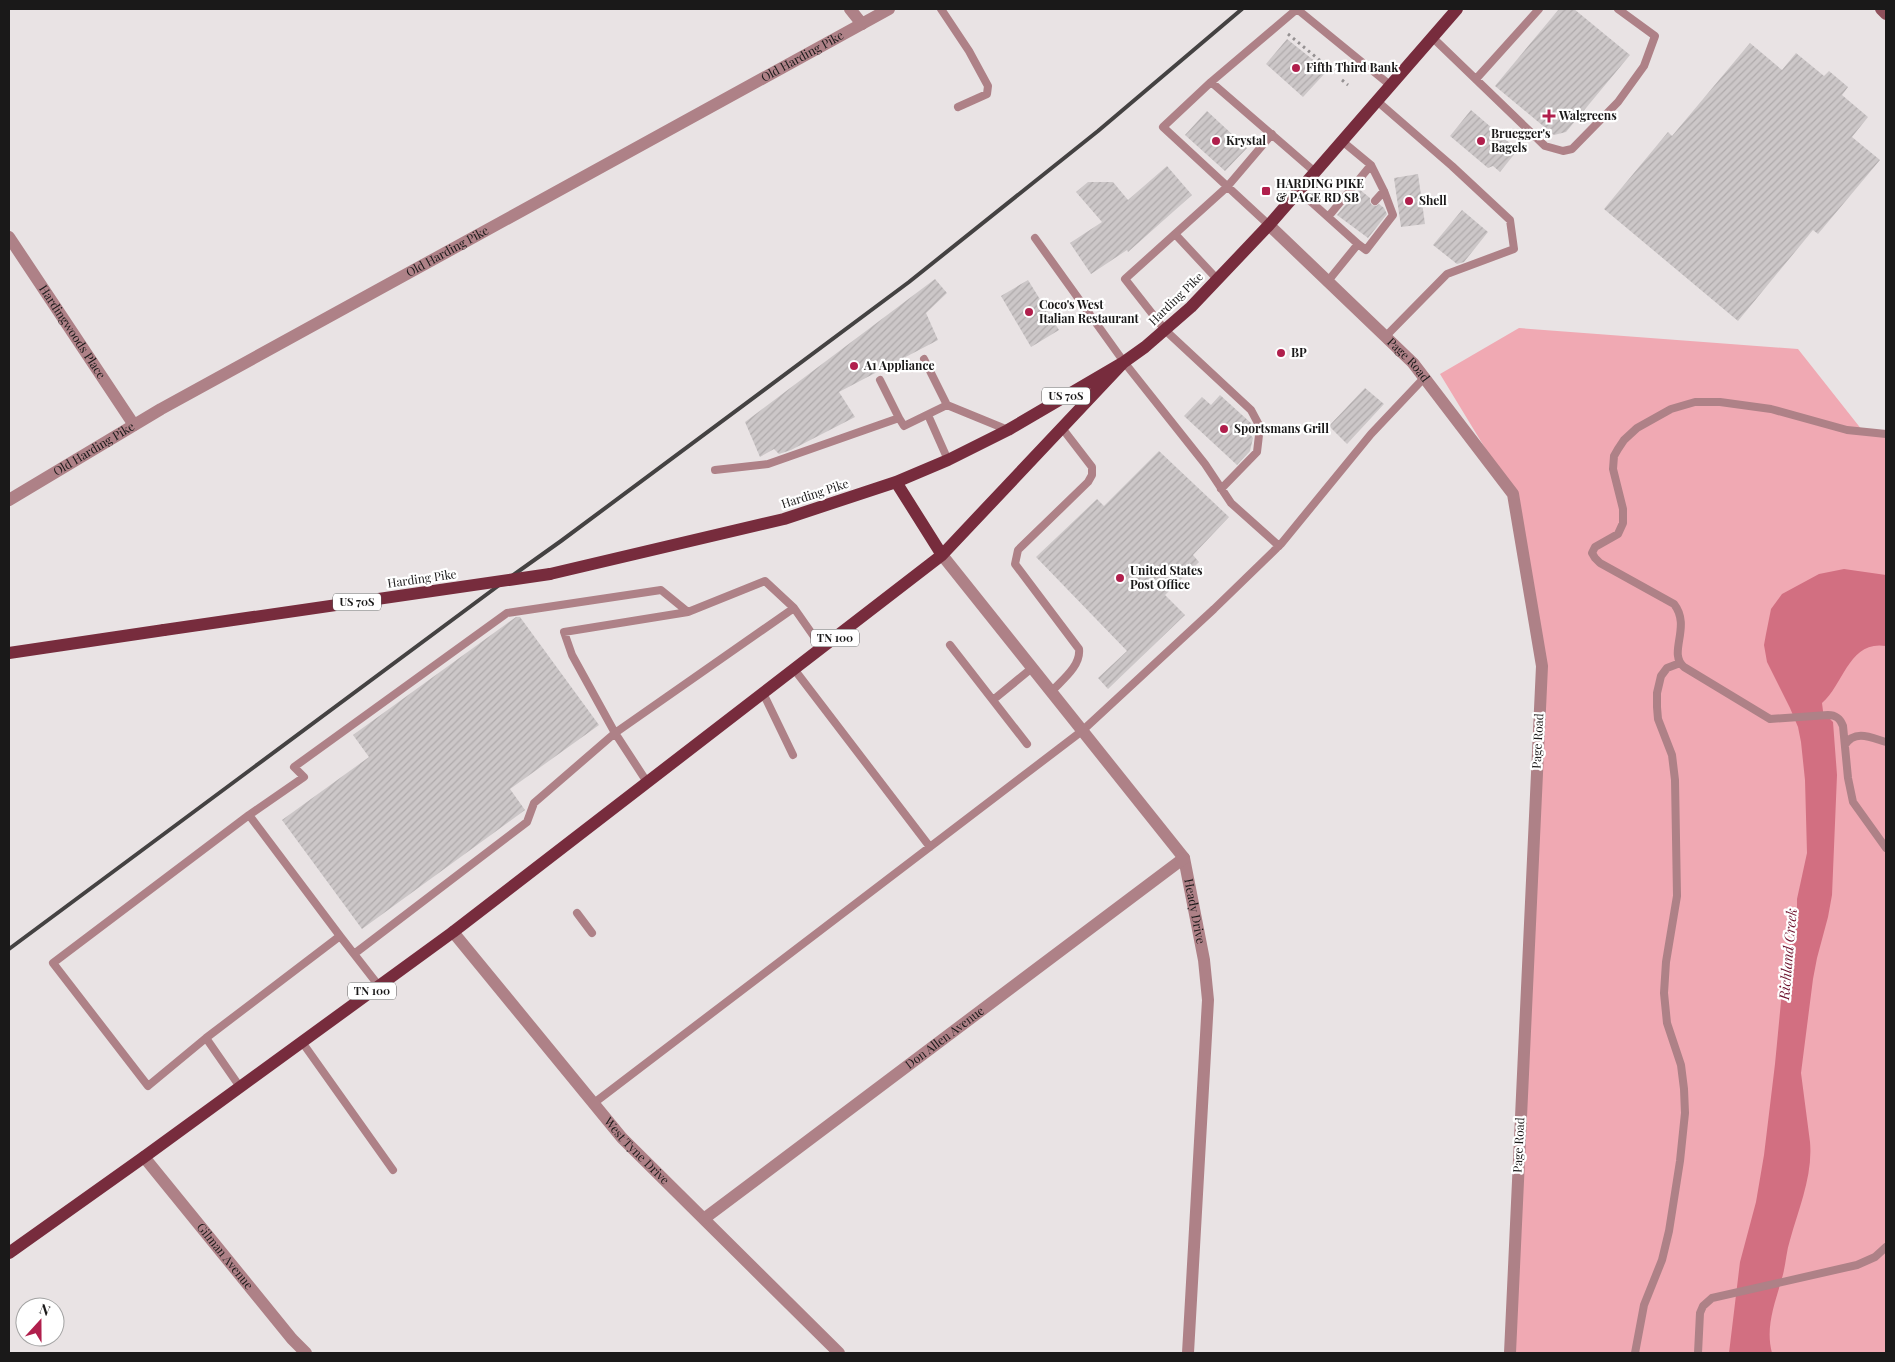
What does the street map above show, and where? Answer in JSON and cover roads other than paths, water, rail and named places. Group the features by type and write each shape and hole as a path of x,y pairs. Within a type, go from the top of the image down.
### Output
{"main road":[{"name":"Harding Pike","path":"9,653 550,574 784,520 896,482 948,460 1008,430 1124,362 1146,347 1217,279 1269,225 1457,9"},
{"path":"1881,9 1886,14"},
{"name":"TN 100","path":"9,1253 453,932 942,555 1124,362"},
{"path":"896,482 942,555"}],"street":[{"path":"850,9 862,24"},
{"name":"Old Harding Pike","path":"9,500 134,425 889,9"},
{"name":"Page Road","path":"1269,225 1412,362 1513,494 1542,666 1510,1353"},
{"name":"Hardingwoods Place","path":"9,237 134,425"},
{"name":"Heady Drive","path":"942,555 1184,858 1204,960 1208,1000 1188,1353"},
{"name":"Don Allen Avenue","path":"705,1218 1184,858"},
{"name":"West Tyne Drive","path":"453,932 622,1138 705,1218 839,1353"},
{"name":"Gilman Avenue","path":"144,1157 292,1339 306,1353"}],"lane":[{"path":"942,9 969,51 988,86 987,94 958,107"},
{"path":"1269,225 1163,127 1211,82 1297,9 1390,85"},
{"path":"1476,79 1539,9"},
{"path":"1432,37 1545,146 1563,151 1572,149 1618,102 1644,66 1655,36 1618,9"},
{"path":"1211,82 1315,172"},
{"path":"1377,101 1452,166 1510,220 1514,249 1447,274 1386,337"},
{"path":"1221,489 1256,452 1260,435 1259,425 1251,410 1165,330 1125,279 1227,187 1272,134"},
{"path":"1299,191 1366,250 1393,215 1384,191 1371,166 1342,141"},
{"path":"1328,217 1371,166"},
{"path":"1375,201 1384,191"},
{"path":"1348,235 1353,227"},
{"path":"1175,234 1217,279"},
{"path":"1035,238 1124,362 1205,464 1230,503 1278,546"},
{"path":"1328,281 1358,244"},
{"path":"924,359 947,405 1008,430"},
{"path":"594,1103 1082,731 1214,609 1278,546 1370,434 1424,378"},
{"path":"880,380 904,426 947,405"},
{"path":"1886,434 1847,430 1771,409 1704,401 1688,403 1663,413 1636,428 1624,440 1614,456 1613,462 1623,509 1623,523 1618,534 1595,547 1592,553 1600,563 1674,604 1678,609 1682,624 1677,654 1680,663 1766,717 1777,719 1835,715 1842,722 1853,802 1886,848"},
{"path":"928,415 948,460"},
{"path":"716,470 768,464 899,418"},
{"path":"1051,692 1077,664 1080,655 1079,648 1016,564 1018,550 1088,482 1092,475 1092,467 1062,428"},
{"path":"647,782 615,733 572,655 564,632 688,612 765,581 794,608 822,648"},
{"path":"340,936 206,1038 148,1086 53,963 249,815 304,777 294,767 507,614 661,590 688,612"},
{"path":"354,954 527,822 534,803 615,733 794,608"},
{"path":"950,645 1027,744"},
{"path":"1635,1353 1644,1305 1662,1260 1669,1231 1685,1113 1681,1065 1667,1023 1664,993 1666,962 1677,896 1676,787 1672,755 1658,719 1657,707 1657,693 1661,676 1667,668 1680,663"},
{"path":"993,700 1032,668"},
{"path":"794,669 930,847"},
{"path":"763,693 793,755"},
{"path":"1845,745 1851,738 1859,735 1886,742"},
{"path":"249,815 379,986"},
{"path":"577,913 592,933"},
{"path":"206,1038 240,1087"},
{"path":"302,1042 394,1170"},
{"path":"1698,1353 1700,1312 1702,1306 1712,1298 1857,1264 1869,1260 1886,1247"}],"water":[{"name":"Richland Creek","path":"1844,569 1886,575 1886,646 1874,646 1863,650 1855,656 1830,695 1822,703 1824,719 1830,719 1833,722 1837,775 1832,895 1813,979 1801,1073 1810,1142 1809,1167 1805,1191 1789,1245 1770,1324 1772,1353 1729,1353 1740,1262 1756,1202 1764,1155 1787,953 1797,923 1797,899 1807,853 1805,780 1798,727 1767,662 1764,645 1771,609 1782,594 1819,574"}],"railway":[{"path":"9,949 909,282 1098,131 1242,9"}],"place":[{"name":"Fifth Third Bank","path":"1296,68"},
{"name":"Walgreens","path":"1549,116"},
{"name":"Krystal","path":"1216,141"},
{"name":"Bruegger's Bagels","path":"1481,141"},
{"name":"HARDING PIKE & PAGE RD SB","path":"1266,191"},
{"name":"Shell","path":"1409,201"},
{"name":"Coco's West Italian Restaurant","path":"1029,312"},
{"name":"BP","path":"1281,353"},
{"name":"A1 Appliance","path":"854,366"},
{"name":"Sportsmans Grill","path":"1224,429"},
{"name":"United States Post Office","path":"1120,578"}]}
